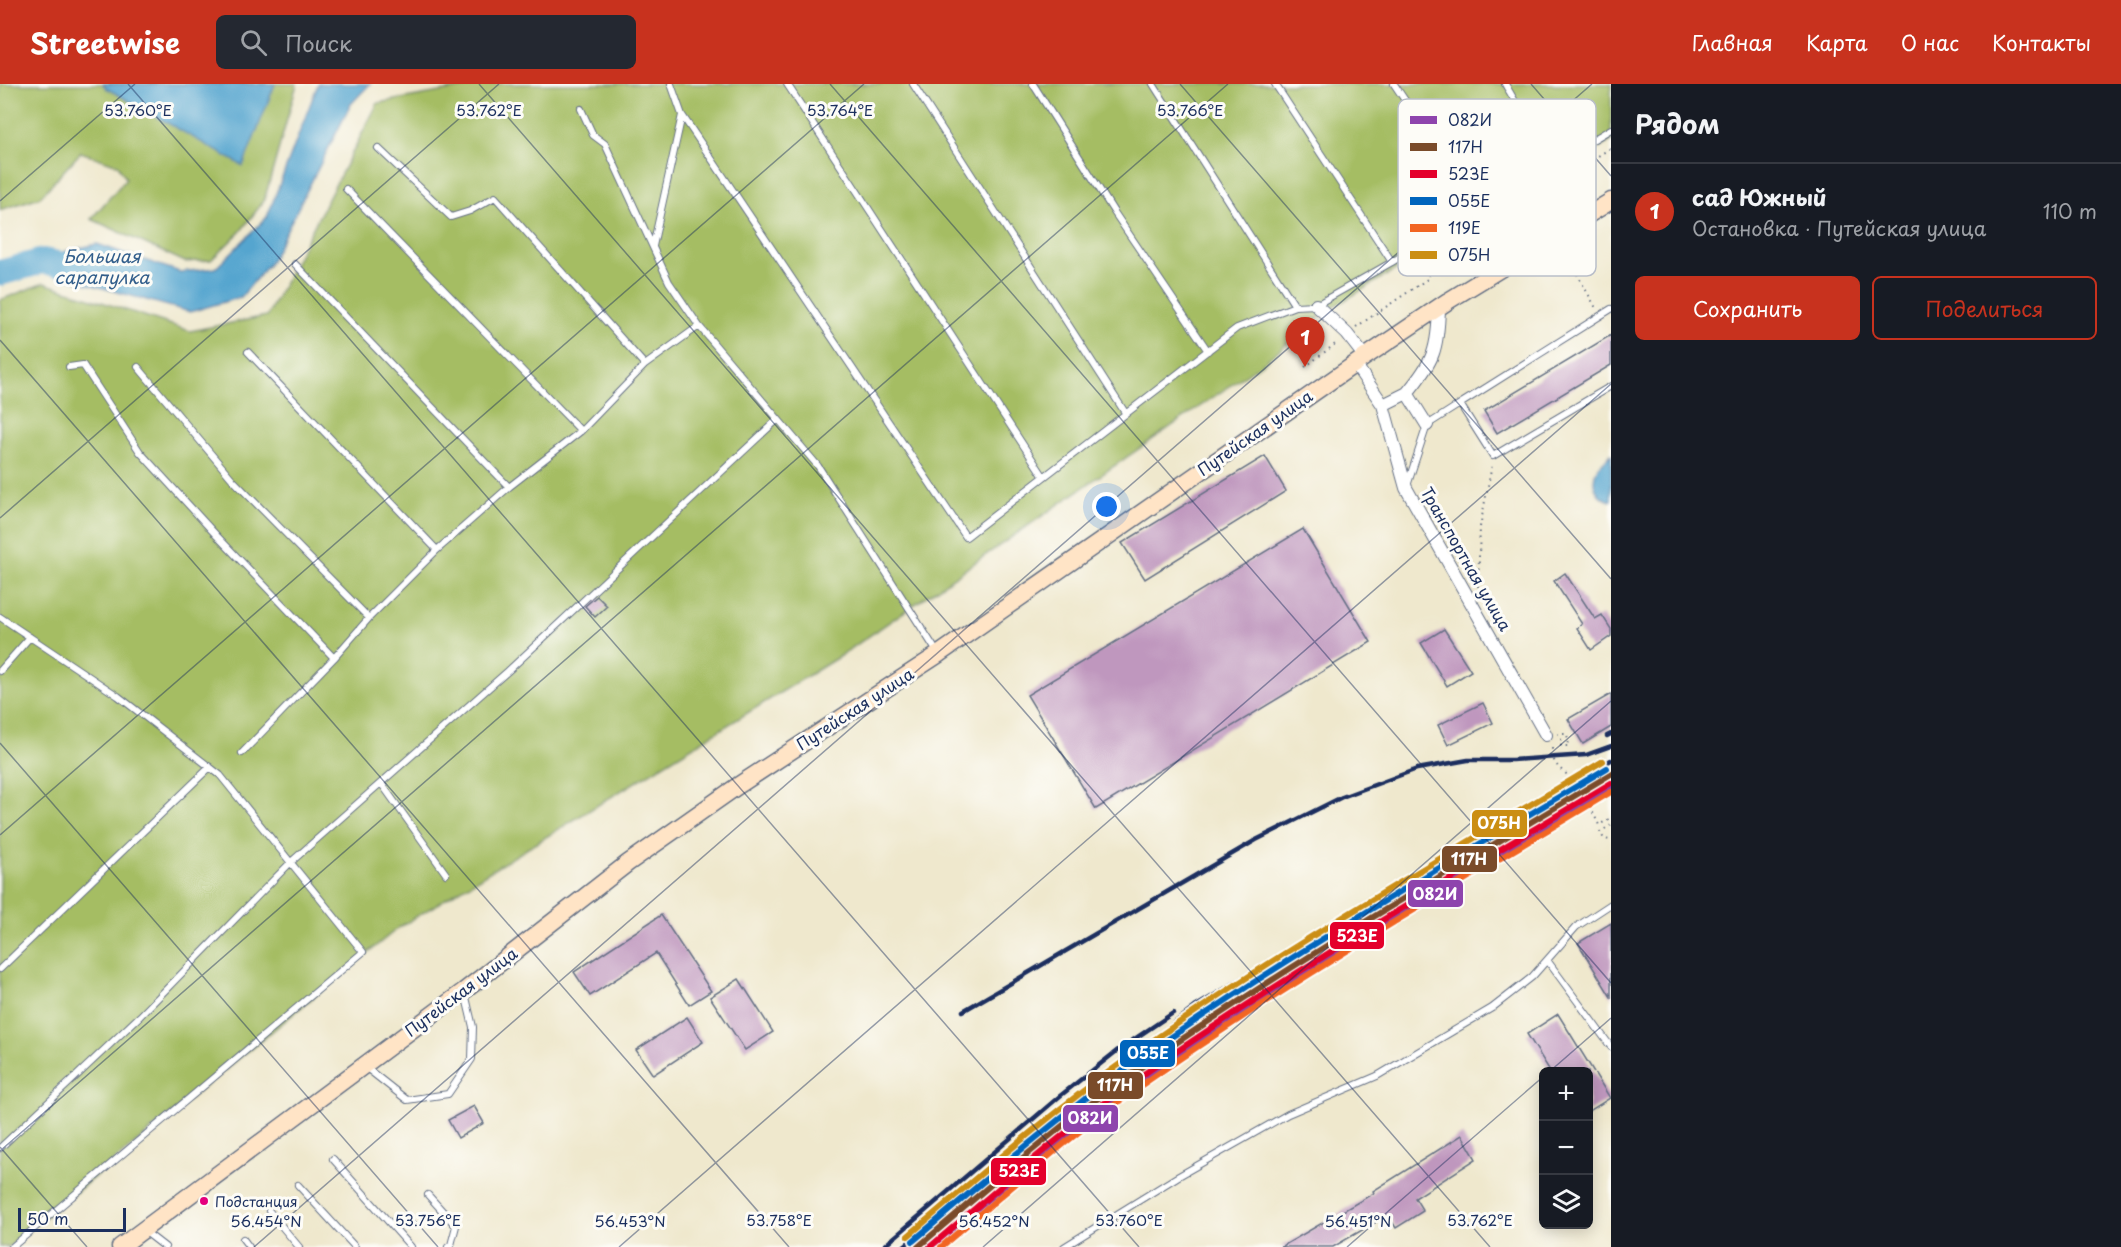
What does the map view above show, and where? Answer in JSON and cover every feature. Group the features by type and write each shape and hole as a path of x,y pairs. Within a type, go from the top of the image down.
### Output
{"main road":[{"name":"Путейская улица","path":"1596,210 1611,201"},
{"name":"Путейская улица","path":"120,1247 464,991 628,863 738,784 939,654 1360,360 1489,276"}],"street":[{"name":"Транспортная улица","path":"1316,305 1347,334 1383,405 1407,488 1546,735"},
{"path":"1383,405 1407,393 1427,368 1439,337 1439,307"},
{"path":"1407,393 1427,425"}],"lane":[{"path":"671,84 682,115 966,537 1237,328 1295,306 1316,305 1398,258"},
{"path":"787,84 1044,477"},
{"path":"913,84 1126,414"},
{"path":"1033,84 1114,212 1208,351"},
{"path":"1153,84 1295,306"},
{"path":"1275,84 1392,262"},
{"path":"1394,84 1404,99"},
{"path":"1504,84 1513,99"},
{"path":"581,109 593,135 605,144 669,282 699,326 818,466 939,654"},
{"path":"652,246 682,115"},
{"path":"1596,138 1611,129"},
{"path":"378,148 451,217 470,211 495,197 645,365"},
{"path":"346,189 581,431"},
{"path":"295,264 509,487"},
{"path":"1407,488 1427,425 1611,309"},
{"path":"242,753 334,658 369,618 437,550 509,487 581,431 645,365 699,326"},
{"path":"248,352 437,550"},
{"path":"69,367 83,365 140,452 334,658"},
{"path":"138,367 233,480 369,618"},
{"path":"1460,404 1493,456 1611,386"},
{"path":"0,1148 140,1016 291,862 508,671 778,419"},
{"path":"0,617 118,696 220,774 363,952 12,1247"},
{"path":"0,671 30,637"},
{"path":"0,969 210,767"},
{"path":"381,783 446,874"},
{"path":"1065,1247 1177,1177 1288,1114 1377,1076 1492,1008 1532,977 1576,927 1611,904"},
{"path":"1547,960 1611,1047"},
{"path":"364,1066 407,1100 448,1094 472,1059 473,1027 464,991"},
{"path":"333,1159 411,1247"},
{"path":"298,1185 355,1247"},
{"path":"428,1195 456,1226 451,1245 448,1247"},
{"path":"269,1211 299,1247"},
{"path":"143,1230 165,1247"},
{"path":"243,1239 249,1247"}],"path":[{"path":"1596,157 1611,148"},
{"path":"1305,367 1429,276"},
{"path":"1577,276 1600,315"},
{"path":"1477,610 1480,527 1493,456"},
{"path":"1546,735 1567,734 1569,746 1561,746 1561,739 1551,740 1552,758 1560,770 1575,782 1599,825 1609,819 1611,823 1600,832 1604,839 1611,840"}],"green space":[{"path":"0,84 297,84 264,201 240,232 211,260 185,262 91,219 126,179 118,165 81,152 40,197 0,210"},
{"path":"485,84 1611,84 1611,141 1596,150 1596,99 1398,99 1398,268 1328,310 1267,360 840,656 398,928 9,1247 0,1247 0,300 44,283 190,331 267,316 378,103"}],"water":[{"path":"103,84 275,84 243,166 106,88"},
{"name":"Большая сарапулка","path":"318,84 370,84 351,104 271,261 241,297 190,312 48,273 54,254 97,244 180,272 216,268 267,217"},
{"path":"1611,454 1611,501 1598,493 1594,480 1597,469"}],"building":[{"path":"1611,335 1611,365 1497,433 1484,411"},
{"path":"1265,456 1286,491 1145,579 1122,543"},
{"path":"1303,529 1371,642 1096,809 1027,695"},
{"path":"1565,573 1595,619 1602,615 1611,629 1611,636 1591,650 1577,628 1582,624 1554,581"},
{"path":"597,596 607,606 595,617 585,606"},
{"path":"1444,629 1471,671 1447,686 1421,643"},
{"path":"1611,694 1611,727 1583,744 1568,719"},
{"path":"1483,703 1493,723 1448,745 1438,725"},
{"path":"661,915 711,991 689,1005 656,953 590,996 574,972"},
{"path":"1611,923 1611,997 1578,943"},
{"path":"739,979 773,1032 745,1050 710,997"},
{"path":"1558,1014 1591,1067 1548,1067 1527,1034"},
{"path":"687,1017 703,1042 653,1075 636,1050"},
{"path":"1593,1071 1610,1098 1593,1109"},
{"path":"474,1106 484,1123 458,1138 448,1120"},
{"path":"1462,1135 1476,1159 1415,1198 1423,1211 1396,1228 1388,1215 1333,1247 1281,1247 1374,1193 1373,1191"}],"waterway":[{"name":"Большая сарапулка","path":"0,273 43,261 84,269"}],"railway":[{"path":"1607,736 1611,734"},
{"path":"963,1011 1256,840 1342,797 1417,769 1468,760 1512,760 1586,755 1611,746"},
{"path":"903,1247 1126,1059 1195,1007 1268,962 1343,923 1611,760"},
{"path":"883,1247 1060,1096 1118,1050 1173,1013"}],"transit line":[{"name":"075Н","path":"908,1236 1070,1101 1185,1019 1302,942 1603,761"},
{"name":"055Е","path":"913,1241 1075,1107 1189,1025 1366,912 1607,768"},
{"name":"117Н","path":"918,1247 1080,1112 1195,1030 1372,918 1611,774"},
{"name":"523Е","path":"930,1247 1087,1116 1198,1037 1374,925 1611,783"},
{"name":"082И","path":"930,1247 1040,1156 1141,1080 1244,1010 1611,787"},
{"name":"119Е","path":"941,1247 1093,1121 1203,1043 1376,933 1611,792"}],"place":[{"name":"сад Южный","path":"1305,367"},
{"name":"Подстанция","path":"204,1201"}]}
